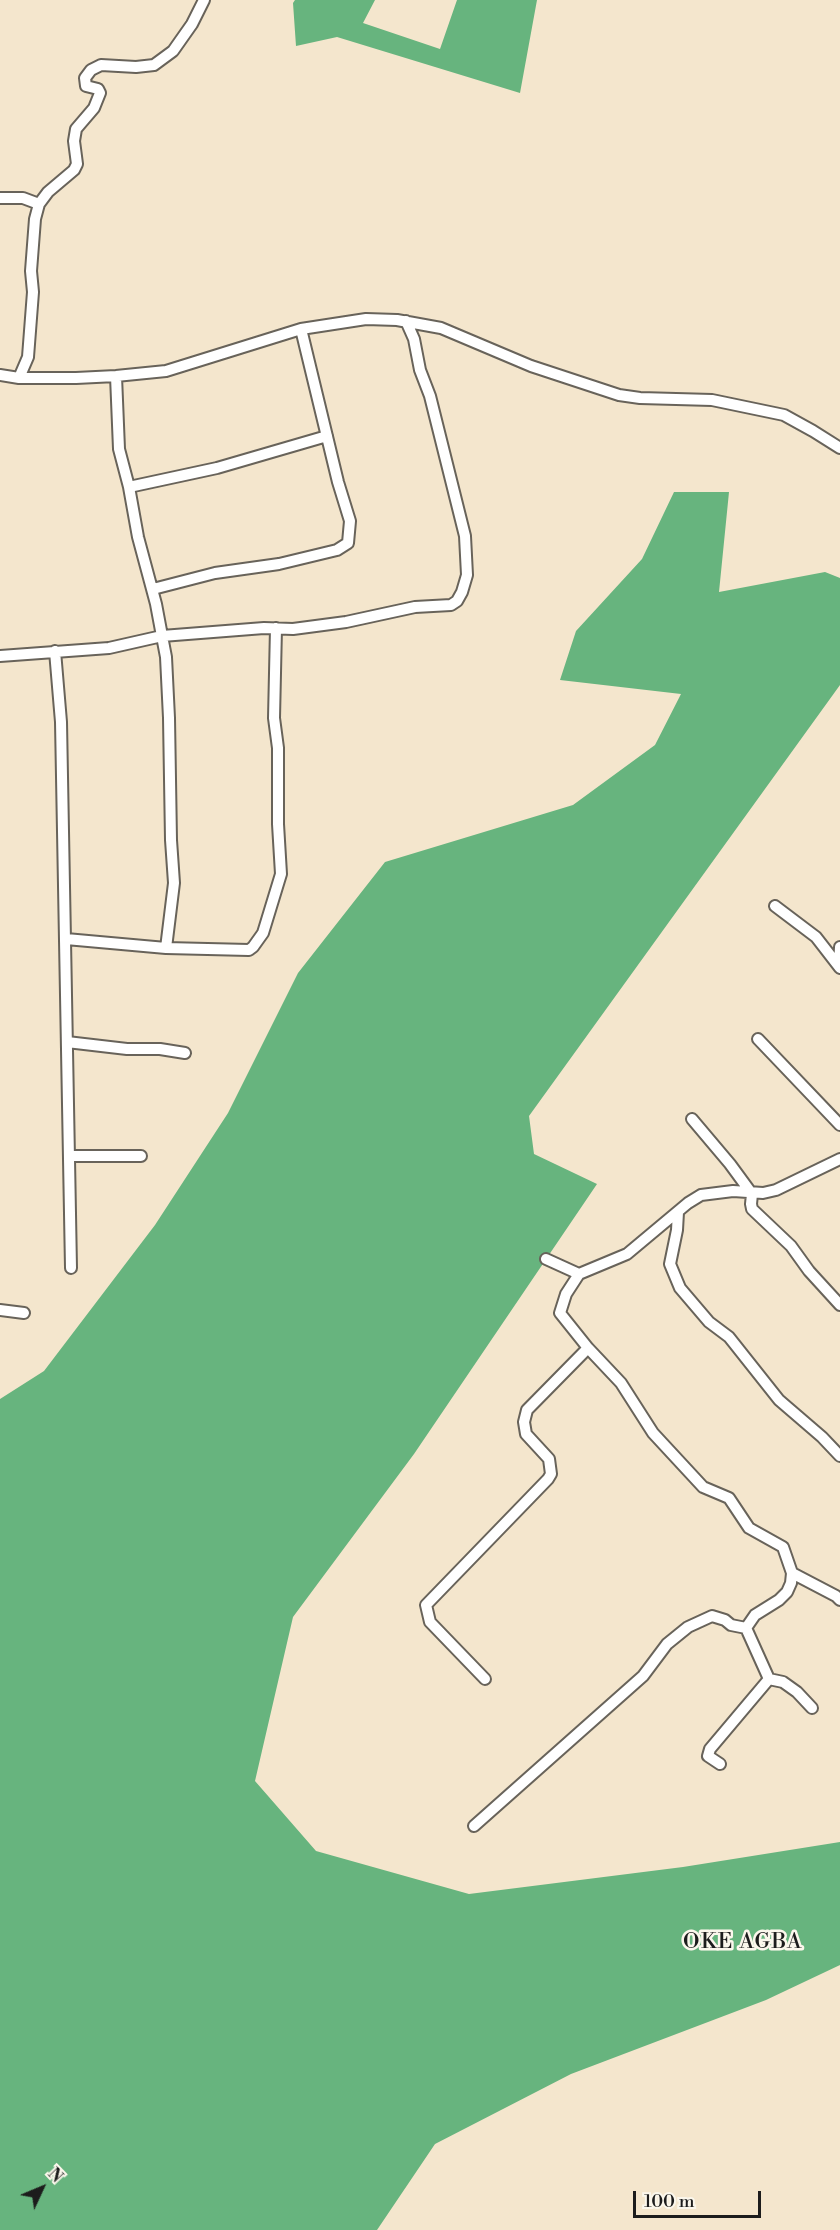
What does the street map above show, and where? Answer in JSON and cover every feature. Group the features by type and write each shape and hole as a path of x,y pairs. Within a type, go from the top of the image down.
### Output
{"street":[{"path":"19,378 28,357 35,219 39,204 48,192 74,170 77,164 74,141 76,129 94,108 100,93 98,89 86,86 85,78 91,70 101,65 136,67 154,65 173,51 192,24 204,0"},
{"path":"0,198 22,198 39,204"},
{"path":"0,375 19,378 116,376 166,371 194,364 301,328 366,319 406,321 441,328 531,366 619,395 640,398 712,400 783,415 840,448"},
{"path":"0,656 110,648 162,636 276,628 293,629 346,622 415,607 450,605 457,601 467,574 465,536 430,396 420,370 414,339 406,321"},
{"path":"153,589 215,573 279,564 344,547 349,538 350,521 301,328"},
{"path":"116,376 119,448 129,486 138,537 153,589 166,657 174,883 166,948"},
{"path":"129,486 218,468 327,436"},
{"path":"66,939 166,948 249,950 263,933 281,874 278,824 278,748 273,718 276,628"},
{"path":"55,651 61,722 71,1268"},
{"path":"775,906 816,937 839,967"},
{"path":"839,967 840,947"},
{"path":"759,1039 840,1125"},
{"path":"67,1042 185,1053"},
{"path":"693,1119 752,1194 752,1209 791,1246 809,1271 840,1305"},
{"path":"70,1156 141,1156"},
{"path":"746,1628 755,1616 787,1592 792,1573 783,1547 749,1528 729,1498 703,1488 653,1433 621,1383 588,1348 560,1313 566,1294 579,1274 627,1254 701,1195 734,1191 752,1194 776,1190 840,1159"},
{"path":"678,1212 670,1264 680,1288 709,1322 729,1337 778,1400 822,1437 840,1456"},
{"path":"546,1259 579,1274"},
{"path":"0,1310 24,1313"},
{"path":"485,1679 430,1622 426,1605 548,1479 551,1468 549,1460 526,1434 524,1428 527,1410 588,1348"},
{"path":"792,1573 840,1600"},
{"path":"474,1826 643,1676 667,1644 688,1627 712,1616 725,1620 731,1625 746,1628"},
{"path":"746,1628 770,1678 783,1682 797,1692 812,1708"},
{"path":"720,1764 708,1756 710,1749 770,1678"}],"green space":[{"path":"295,0 375,0 363,23 440,49 457,0 537,0 520,93 337,37 296,46 293,3"},
{"path":"674,492 729,492 719,592 825,572 840,578 840,685 529,1116 534,1154 597,1184 414,1454 293,1617 255,1781 316,1851 469,1894 683,1867 840,1842 840,1965 766,2000 571,2074 435,2144 377,2230 0,2230 0,1399 44,1371 155,1225 228,1113 298,973 385,862 573,805 655,745 681,694 560,680 576,631 642,559"}],"district":[{"name":"OKE AGBA","path":"743,1943"}]}
